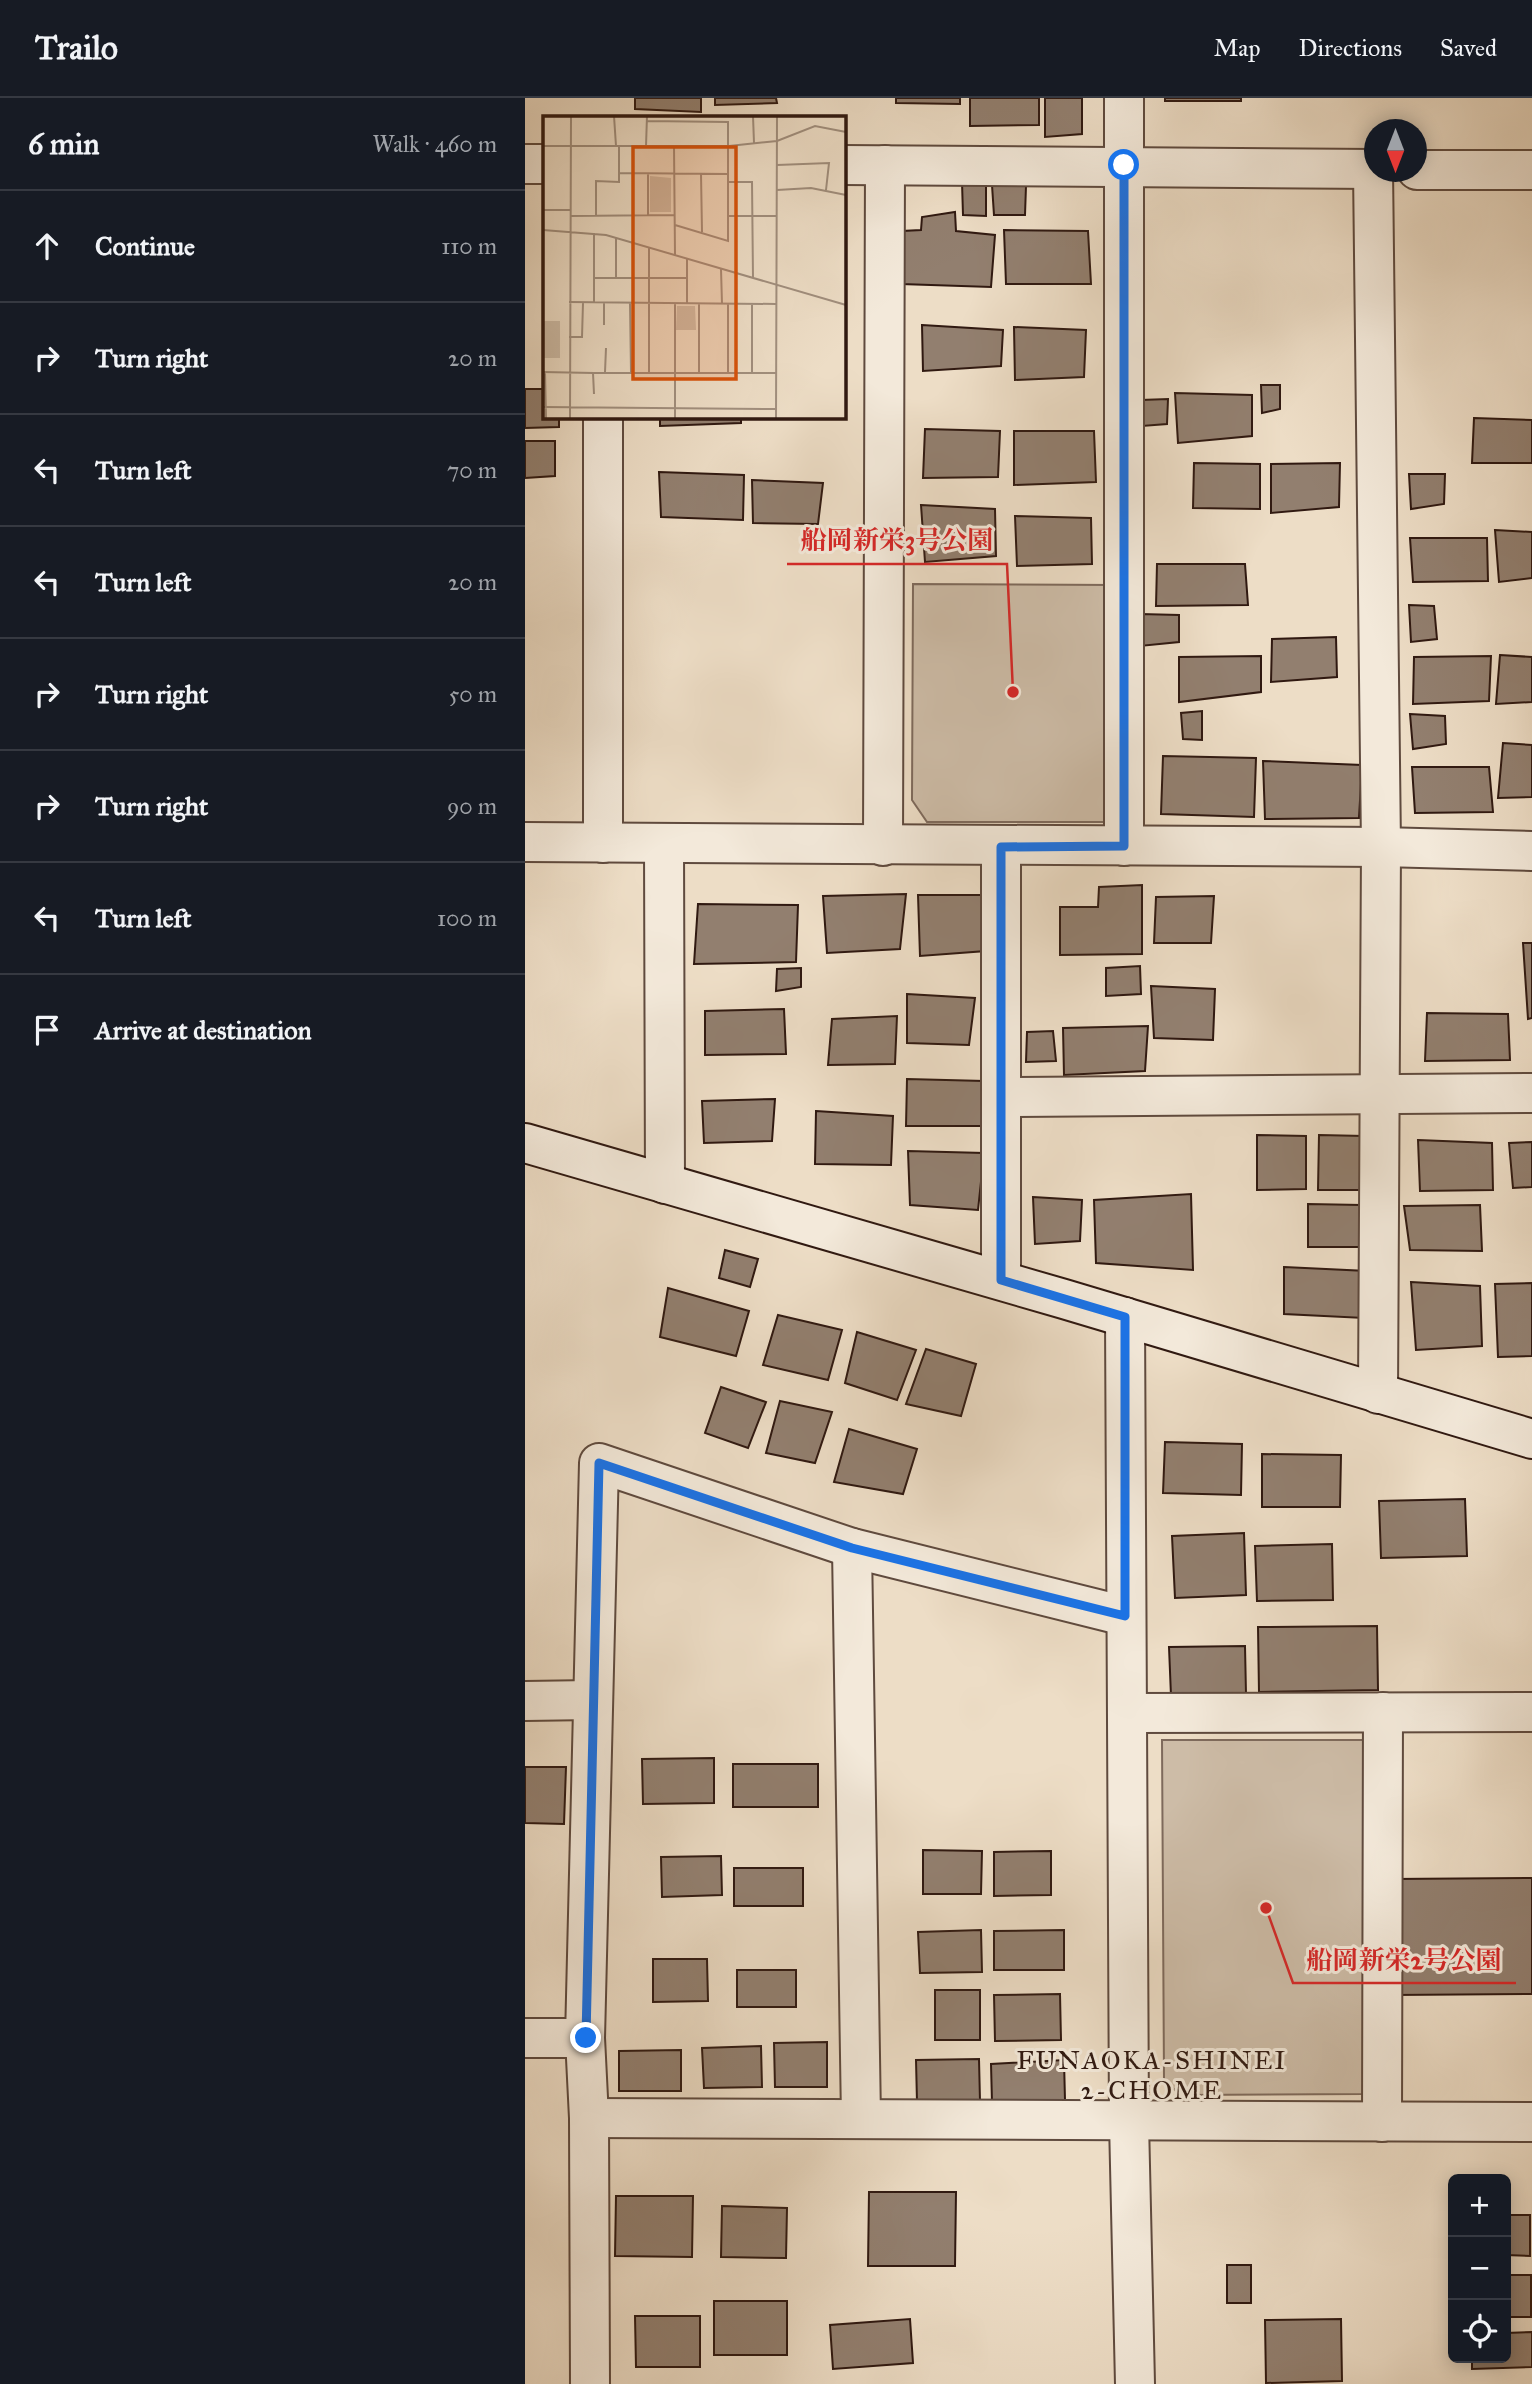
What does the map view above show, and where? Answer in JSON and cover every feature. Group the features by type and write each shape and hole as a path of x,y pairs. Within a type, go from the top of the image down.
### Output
{"street":[{"path":"1124,98 1124,846"},
{"path":"525,164 543,164"},
{"path":"845,164 1364,169"},
{"path":"883,846 885,165"},
{"path":"1427,170 1532,170"},
{"path":"1373,182 1381,847 1378,1394"},
{"path":"603,418 603,843"},
{"path":"525,842 1001,847 1381,847 1532,851"},
{"path":"664,843 665,1184"},
{"path":"1001,847 1001,1280"},
{"path":"1001,1097 1381,1097 1532,1093"},
{"path":"525,1143 1001,1280 1532,1439"},
{"path":"1125,1317 1129,2122 1135,2384"},
{"path":"590,2384 586,2038 599,1463 852,1548 1125,1616"},
{"path":"852,1548 861,2119"},
{"path":"525,1701 592,1700"},
{"path":"1383,1712 1383,2122"},
{"path":"1128,1713 1532,1712"},
{"path":"525,2038 586,2038"},
{"path":"589,2118 1532,2122"}],"shaded area":[{"path":"913,584 1116,585 1105,822 927,822 912,800"},
{"path":"1162,1740 1368,1740 1363,2094 1180,2095 1164,2079"}],"building":[{"path":"635,98 701,98 701,112 635,109"},
{"path":"715,98 776,98 777,103 715,105"},
{"path":"896,98 960,98 960,104 896,103"},
{"path":"970,98 1039,98 1039,125 970,126"},
{"path":"1045,98 1082,98 1082,134 1045,137"},
{"path":"1165,98 1241,98 1241,101 1165,101"},
{"path":"962,182 986,183 986,216 963,215"},
{"path":"992,185 1026,186 1025,215 994,215"},
{"path":"955,212 956,231 995,235 991,287 901,284 902,231 921,230 922,217"},
{"path":"1004,230 1088,231 1091,284 1006,284"},
{"path":"922,325 1003,330 1001,366 923,371"},
{"path":"1014,327 1086,330 1084,377 1015,380"},
{"path":"1261,385 1280,385 1280,409 1262,413"},
{"path":"525,389 543,389 543,418 559,418 559,427 525,428"},
{"path":"1175,393 1252,395 1252,436 1178,443"},
{"path":"1168,399 1167,424 1142,426 1141,400"},
{"path":"660,418 741,418 741,423 660,426"},
{"path":"1474,418 1532,420 1532,463 1472,463"},
{"path":"925,429 1000,431 998,477 923,478"},
{"path":"1014,431 1094,431 1096,482 1014,485"},
{"path":"525,441 555,441 555,476 525,478"},
{"path":"1194,463 1260,464 1260,509 1193,508"},
{"path":"1340,463 1339,507 1271,513 1271,464"},
{"path":"659,472 744,475 743,520 661,517"},
{"path":"1409,474 1445,474 1444,504 1411,509"},
{"path":"752,480 823,483 818,524 753,523"},
{"path":"921,505 995,509 996,556 925,562"},
{"path":"1015,516 1091,518 1092,564 1017,566"},
{"path":"1495,530 1532,532 1532,578 1499,582"},
{"path":"1410,538 1487,538 1488,581 1413,582"},
{"path":"1157,564 1245,564 1248,605 1156,606"},
{"path":"1409,605 1434,606 1437,639 1411,642"},
{"path":"1140,614 1179,615 1179,642 1140,646"},
{"path":"1336,637 1337,677 1271,682 1272,639"},
{"path":"1500,655 1532,657 1532,702 1496,704"},
{"path":"1261,656 1261,692 1179,702 1179,657"},
{"path":"1491,656 1489,701 1413,704 1414,657"},
{"path":"1202,711 1202,740 1183,739 1181,713"},
{"path":"1410,714 1445,716 1446,744 1413,749"},
{"path":"1503,743 1532,745 1532,797 1498,798"},
{"path":"1163,756 1256,758 1254,817 1161,814"},
{"path":"1263,761 1362,765 1359,818 1265,819"},
{"path":"1412,767 1489,767 1493,812 1415,813"},
{"path":"1142,885 1142,954 1060,955 1060,907 1098,907 1099,887"},
{"path":"906,894 900,949 827,953 823,896"},
{"path":"918,895 986,895 986,951 920,956"},
{"path":"1214,896 1211,943 1154,943 1156,897"},
{"path":"698,904 798,905 796,962 694,964"},
{"path":"1523,943 1532,943 1532,1018 1528,1019"},
{"path":"1140,966 1141,994 1106,996 1106,968"},
{"path":"801,968 801,987 776,991 777,969"},
{"path":"1151,986 1215,989 1213,1040 1154,1038"},
{"path":"907,994 975,998 969,1045 907,1043"},
{"path":"784,1009 786,1054 705,1055 705,1011"},
{"path":"1427,1013 1508,1014 1510,1060 1425,1061"},
{"path":"897,1016 895,1064 828,1065 832,1019"},
{"path":"1148,1026 1145,1071 1064,1075 1063,1028"},
{"path":"1053,1031 1056,1061 1026,1062 1027,1032"},
{"path":"907,1079 984,1081 981,1126 906,1126"},
{"path":"775,1099 772,1141 704,1143 702,1101"},
{"path":"816,1111 893,1116 891,1165 815,1164"},
{"path":"1257,1135 1306,1136 1306,1189 1257,1190"},
{"path":"1319,1135 1364,1136 1365,1190 1318,1190"},
{"path":"1418,1140 1492,1143 1493,1190 1420,1191"},
{"path":"1532,1142 1532,1187 1513,1188 1509,1143"},
{"path":"908,1151 984,1153 978,1210 910,1205"},
{"path":"1191,1194 1193,1270 1096,1263 1094,1200"},
{"path":"1033,1197 1082,1200 1080,1241 1035,1244"},
{"path":"1308,1204 1361,1205 1359,1247 1308,1247"},
{"path":"1480,1205 1482,1251 1410,1250 1404,1206"},
{"path":"725,1250 758,1259 750,1287 719,1278"},
{"path":"1284,1267 1367,1271 1364,1318 1284,1314"},
{"path":"1411,1282 1480,1286 1482,1346 1416,1350"},
{"path":"1532,1283 1532,1356 1498,1357 1495,1284"},
{"path":"668,1288 749,1311 736,1356 660,1337"},
{"path":"778,1315 842,1330 828,1380 763,1365"},
{"path":"857,1332 916,1350 897,1400 845,1383"},
{"path":"926,1349 976,1364 961,1416 906,1404"},
{"path":"721,1387 766,1402 748,1448 705,1433"},
{"path":"780,1401 832,1412 815,1463 766,1453"},
{"path":"849,1429 917,1449 903,1494 834,1482"},
{"path":"1165,1442 1242,1444 1241,1495 1163,1493"},
{"path":"1262,1454 1341,1455 1340,1507 1262,1507"},
{"path":"1465,1499 1467,1556 1381,1558 1379,1501"},
{"path":"1244,1533 1246,1595 1175,1598 1172,1536"},
{"path":"1332,1544 1333,1600 1257,1601 1255,1546"},
{"path":"1377,1626 1378,1690 1259,1692 1258,1627"},
{"path":"1245,1646 1246,1694 1171,1696 1169,1647"},
{"path":"714,1758 714,1803 643,1804 642,1759"},
{"path":"733,1764 818,1764 818,1807 733,1807"},
{"path":"525,1767 566,1767 564,1824 525,1823"},
{"path":"923,1850 982,1851 981,1894 923,1894"},
{"path":"1051,1851 1051,1895 994,1896 994,1852"},
{"path":"721,1856 722,1895 662,1897 661,1857"},
{"path":"734,1868 803,1868 803,1906 734,1906"},
{"path":"1532,1878 1532,1994 1392,1995 1391,1879"},
{"path":"981,1930 982,1972 920,1973 918,1932"},
{"path":"1064,1930 1064,1970 994,1970 994,1931"},
{"path":"653,1959 707,1959 708,2001 653,2002"},
{"path":"737,1970 796,1970 796,2007 737,2007"},
{"path":"935,1990 980,1990 980,2040 935,2040"},
{"path":"1060,1994 1061,2040 995,2041 994,1995"},
{"path":"827,2042 827,2087 775,2087 774,2043"},
{"path":"761,2046 762,2087 704,2088 702,2048"},
{"path":"681,2050 681,2091 619,2091 619,2051"},
{"path":"979,2059 980,2101 917,2102 916,2060"},
{"path":"1064,2060 1065,2100 992,2103 991,2064"},
{"path":"869,2192 956,2192 955,2266 868,2266"},
{"path":"616,2196 693,2196 692,2257 615,2256"},
{"path":"722,2206 787,2208 786,2258 721,2257"},
{"path":"1511,2215 1530,2215 1530,2256 1511,2255"},
{"path":"1227,2265 1251,2265 1251,2303 1227,2303"},
{"path":"1511,2275 1531,2275 1531,2317 1511,2317"},
{"path":"714,2301 787,2301 787,2355 714,2355"},
{"path":"635,2316 700,2316 700,2367 636,2367"},
{"path":"910,2319 913,2363 833,2369 830,2325"},
{"path":"1341,2319 1342,2381 1266,2383 1265,2320"},
{"path":"1532,2332 1532,2367 1472,2369 1472,2363 1511,2363 1511,2333"}],"place":[{"name":"船岡新栄3号公園","path":"1013,692"},
{"name":"船岡新栄2号公園","path":"1266,1908"}],"district":[{"name":"FUNAOKA-SHINEI 2-CHOME","path":"1152,2075"}],"route":[{"path":"586,2038 599,1463 852,1548 1125,1616 1125,1317 1001,1280 1001,847 1124,846 1124,165"}]}
